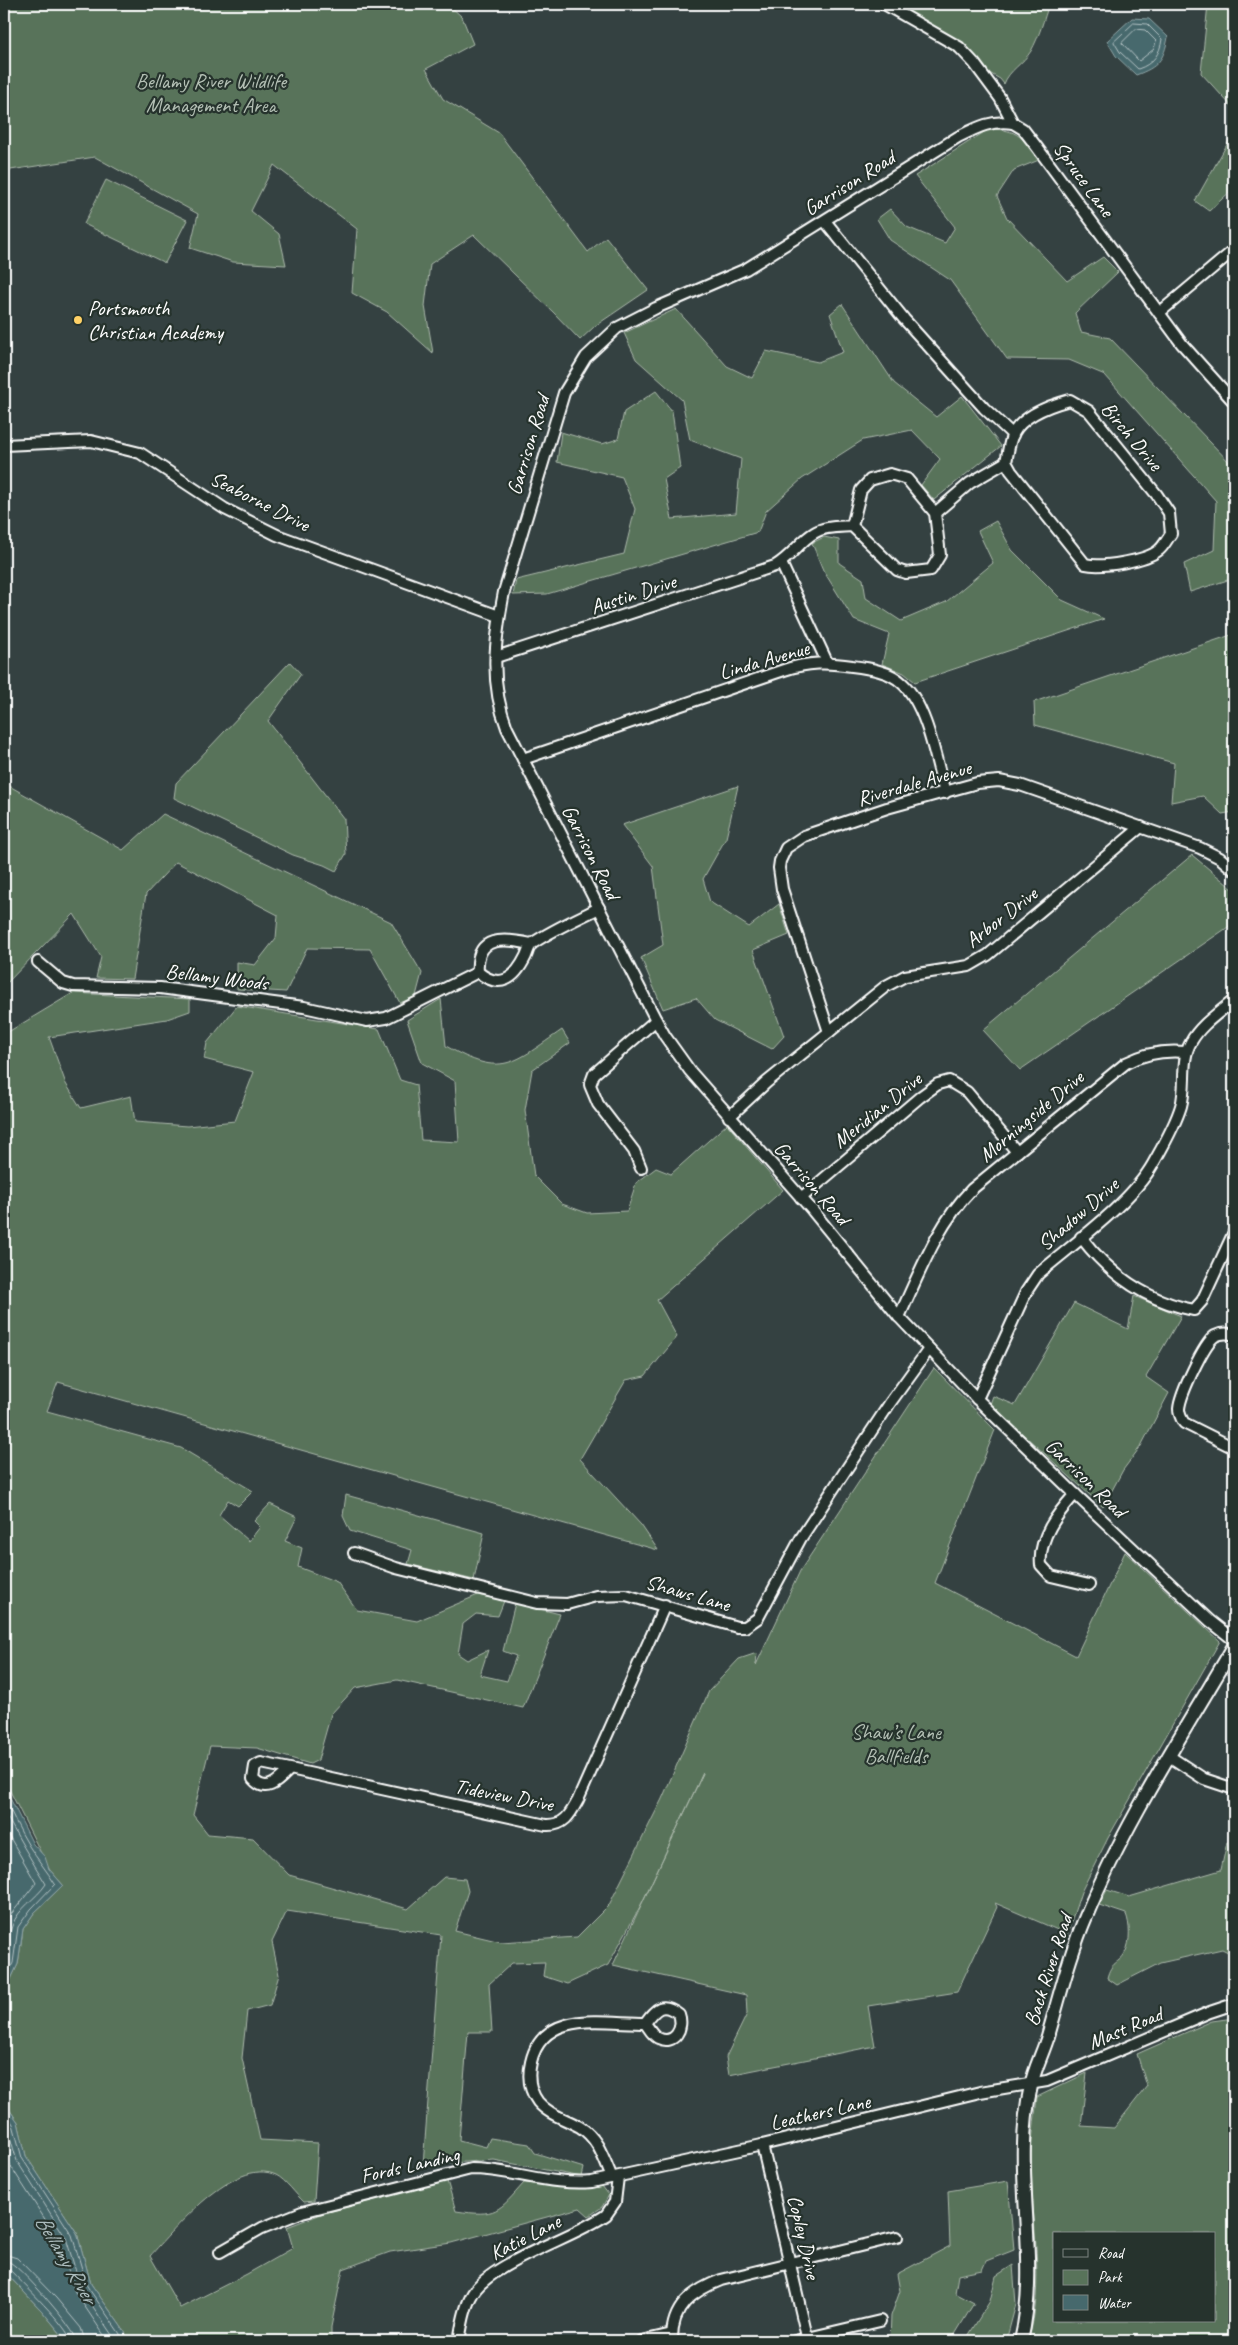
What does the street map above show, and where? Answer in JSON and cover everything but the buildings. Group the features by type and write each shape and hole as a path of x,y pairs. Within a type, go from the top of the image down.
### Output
{"street":[{"name":"Spruce Lane","path":"884,4 959,47 974,62 1000,98 1013,123 1023,129 1182,344 1234,402"},
{"name":"Garrison Road","path":"1013,123 997,121 977,127 958,137 746,270 656,308 618,328 586,357 564,393 510,569 499,616 496,657 497,701 507,728 656,1020 677,1054 729,1117 801,1198 899,1317 929,1349 1075,1494 1204,1615 1234,1640"},
{"path":"825,221 904,319 984,408 1013,434 1006,462 970,483 935,513"},
{"path":"1159,313 1234,250"},
{"name":"Birch Drive","path":"1006,462 1085,564 1096,567 1138,558 1158,551 1171,534 1169,514 1157,495 1088,411 1070,400 1050,406 1022,423 1013,434"},
{"name":"Seaborne Drive","path":"4,445 91,441 140,453 225,509 277,535 499,616"},
{"path":"890,474 907,479 935,513 940,555 930,570 906,573 897,570 852,526 854,509 861,490 870,480 890,474"},
{"path":"827,662 781,563 813,533 824,529 852,526"},
{"name":"Austin Drive","path":"496,657 748,577 781,563"},
{"name":"Linda Avenue","path":"523,759 805,663 827,662 872,668 902,682 915,699 945,793"},
{"name":"Riverdale Avenue","path":"829,1032 782,889 778,868 786,848 804,836 887,808 977,783 999,781 1027,787 1200,848 1220,858 1234,870"},
{"name":"Arbor Drive","path":"729,1117 886,986 905,976 969,966 988,955 1141,827"},
{"path":"531,944 510,940 490,942 484,946 480,955 478,972 492,980 501,982 510,979 519,969 531,944 599,908"},
{"name":"Bellamy Woods","path":"38,962 63,983 72,986 160,988 288,1004 367,1021 378,1020 396,1014 478,972"},
{"path":"1186,1052 1196,1034 1234,1000"},
{"path":"641,1168 634,1151 598,1104 590,1085 594,1074 656,1020"},
{"name":"Morningside Drive","path":"899,1317 934,1241 957,1204 972,1189 1126,1064 1146,1055 1168,1051 1186,1052"},
{"name":"Shadow Drive","path":"977,1398 1026,1292 1038,1274 1141,1183 1152,1165 1180,1106 1185,1085 1184,1065 1186,1052"},
{"name":"Meridian Drive","path":"801,1198 920,1097 938,1084 949,1081 967,1092 1017,1152"},
{"path":"1081,1237 1099,1260 1134,1287 1173,1306 1194,1310 1202,1302 1234,1232"},
{"path":"1234,1335 1223,1334 1210,1341 1187,1385 1179,1408 1179,1416 1184,1423 1234,1448"},
{"name":"Shaws Lane","path":"354,1554 396,1568 537,1602 567,1604 611,1594 626,1595 736,1627 753,1623 758,1618 801,1538 890,1403 929,1349"},
{"path":"1075,1494 1054,1520 1042,1549 1041,1565 1051,1576 1089,1585"},
{"name":"Tideview Drive","path":"290,1769 546,1825 562,1824 578,1800 665,1606"},
{"name":"Back River Road","path":"1021,2341 1027,2319 1030,2275 1024,2156 1031,2085 1086,1916 1108,1869 1169,1756 1234,1646"},
{"path":"1169,1756 1204,1779 1234,1789"},
{"name":"Mast Road","path":"1031,2085 1069,2072 1210,2012 1234,2004"},
{"path":"615,2177 589,2134 556,2116 538,2102 530,2085 531,2060 538,2043 544,2036 560,2026 585,2022 645,2022"},
{"name":"Leathers Lane","path":"615,2177 762,2145 980,2092 1031,2085"},
{"name":"Copley Drive","path":"762,2145 808,2340"},
{"name":"Fords Landing","path":"220,2252 262,2228 302,2212 470,2169 485,2169 567,2183 592,2182 615,2177"},
{"name":"Katie Lane","path":"459,2341 468,2303 481,2284 500,2268 606,2216 614,2202 615,2177"},
{"path":"642,2341 672,2338 676,2317 682,2306 696,2291 721,2280 897,2237"},
{"path":"795,2341 808,2340 880,2321"}],"green space":[{"name":"Bellamy River Wildlife Management Area","path":"4,4 448,4 462,17 473,44 426,69 443,99 499,133 588,252 606,237 648,290 595,326 580,340 474,235 430,264 425,306 433,353 387,312 352,293 357,229 274,165 251,211 279,234 286,265 233,262 190,248 198,214 95,157 4,171"},
{"path":"884,4 1049,4 1031,51 1009,75 1004,84 1000,79 941,44"},
{"path":"1208,4 1234,4 1234,109 1201,73"},
{"path":"989,129 999,129 1019,136 1039,160 1014,170 997,196 1007,218 1067,281 1103,257 1118,272 1075,313 1081,332 1110,338 1234,467 1234,578 1190,592 1184,564 1214,550 1216,501 1105,375 1069,360 1007,359 950,280 890,240 877,219 890,209 907,227 945,243 955,227 915,176"},
{"path":"1234,132 1234,188 1209,211 1195,201"},
{"path":"106,180 187,220 165,263 84,224"},
{"path":"842,304 894,383 936,417 962,396 1001,446 934,500 921,485 940,459 912,430 863,440 802,479 766,511 758,532 547,594 513,595 516,580 624,554 635,509 622,477 557,462 561,432 602,444 618,439 624,412 656,391 672,411 680,468 664,479 672,519 736,513 741,459 690,440 682,400 636,359 624,333 676,309 727,366 752,378 766,351 818,362 843,352 830,314"},
{"path":"996,521 1012,550 1062,600 1104,619 915,682 904,673 882,664 889,634 854,620 823,570 812,543 824,537 839,540 839,563 863,579 866,598 901,621 946,602 993,563 978,531"},
{"path":"1234,634 1234,812 1222,814 1203,796 1171,802 1174,763 1035,725 1034,702"},
{"path":"290,662 301,674 268,721 344,819 346,854 336,871 293,855 174,798 176,783"},
{"path":"4,783 123,850 163,814 391,922 422,973 416,996 400,1003 370,949 307,948 286,992 237,989 237,962 255,965 276,938 278,915 176,862 146,894 132,979 96,978 101,957 74,914 4,986"},
{"path":"738,786 726,838 703,879 710,902 749,927 779,904 789,935 753,950 784,1036 772,1049 715,1020 696,998 663,1009 641,958 663,945 653,866 622,825"},
{"path":"1192,855 1234,890 1234,923 1020,1070 983,1030"},
{"name":"Shaw’s Lane Ballfields","path":"73,993 190,999 190,1011 167,1019 49,1037 66,1084 81,1108 131,1096 135,1122 187,1126 235,1121 254,1072 204,1059 207,1043 237,1006 379,1029 400,1080 416,1085 421,1140 459,1142 455,1081 422,1063 407,1020 441,999 446,1046 481,1062 507,1063 532,1051 562,1030 570,1043 532,1070 525,1110 534,1176 562,1204 587,1213 627,1211 636,1183 656,1168 671,1174 727,1124 783,1190 657,1300 677,1337 645,1376 626,1380 580,1459 641,1525 658,1550 58,1382 47,1411 181,1448 253,1491 238,1506 228,1500 219,1515 249,1541 260,1527 254,1521 270,1504 297,1517 285,1541 302,1548 298,1567 337,1582 357,1610 417,1621 478,1595 504,1601 498,1616 476,1614 463,1624 458,1654 467,1660 488,1650 480,1675 507,1681 516,1656 503,1651 515,1603 560,1614 523,1708 397,1680 355,1688 331,1714 318,1760 310,1764 257,1748 210,1746 193,1815 208,1834 253,1838 289,1875 408,1909 444,1877 465,1879 468,1891 455,1931 501,1942 577,1937 609,1905 662,1799 709,1691 739,1659 757,1653 756,1665 800,1571 934,1368 995,1430 935,1583 1076,1656 1125,1552 1220,1641 1108,1838 1081,1892 1067,1934 995,1903 997,1907 957,1992 868,2006 875,2046 729,2075 726,2057 747,2014 746,1995 613,1965 703,1773 642,1903 608,1965 567,1984 543,1976 545,1962 512,1963 489,1984 492,2032 468,2032 459,2140 486,2147 490,2138 529,2144 535,2153 584,2168 582,2177 494,2160 423,2165 441,1935 287,1911 272,1942 279,1975 270,2005 247,2011 242,2058 260,2140 318,2143 314,2201 304,2202 280,2177 260,2172 242,2176 224,2185 206,2199 189,2214 150,2256 180,2308 293,2248 287,2227 324,2213 447,2181 456,2211 470,2213 496,2210 524,2183 570,2188 602,2186 609,2195 602,2207 589,2216 580,2208 451,2243 390,2252 343,2269 331,2327 331,2341 127,2341 125,2332 91,2284 77,2233 26,2156 18,2122 4,2102 4,1994 18,1964 23,1929 34,1913 63,1885 49,1869 4,1779 4,1029 8,1032"},
{"path":"1134,1296 1181,1316 1146,1377 1169,1393 1141,1446 1123,1470 1103,1507 990,1404 993,1396 1015,1405 1074,1303 1128,1329"},
{"path":"346,1495 484,1533 474,1580 408,1564 412,1550 350,1531 343,1516"},
{"path":"1227,1842 1234,1844 1234,1955 1222,1949 1160,1963 1117,1985 1107,1978 1111,1968 1125,1953 1129,1933 1126,1914 1099,1905 1107,1890 1129,1897 1221,1870"},
{"path":"1234,2018 1234,2341 1028,2341 1036,2297 1037,2275 1031,2162 1037,2097 1087,2073 1081,2126 1114,2128 1147,2086 1137,2054 1212,2021"},
{"path":"1008,2181 1014,2250 986,2261 982,2270 958,2275 955,2293 974,2303 951,2341 890,2341 891,2316 900,2291 897,2274 950,2246 948,2191"},
{"path":"1013,2265 1016,2304 1006,2341 965,2341 990,2301 996,2276"},
{"path":"4,2271 42,2311 67,2341 4,2341"}],"water":[{"path":"1132,18 1149,19 1168,37 1159,62 1150,69 1136,75 1116,56 1107,41"},
{"path":"4,1786 33,1844 45,1857 49,1869 63,1885 34,1913 23,1929 18,1964 4,1994"},
{"name":"Bellamy River","path":"4,2102 18,2122 26,2156 77,2233 91,2284 125,2332 127,2341 67,2341 4,2271"}],"place":[{"name":"Portsmouth Christian Academy","path":"78,320"}]}
